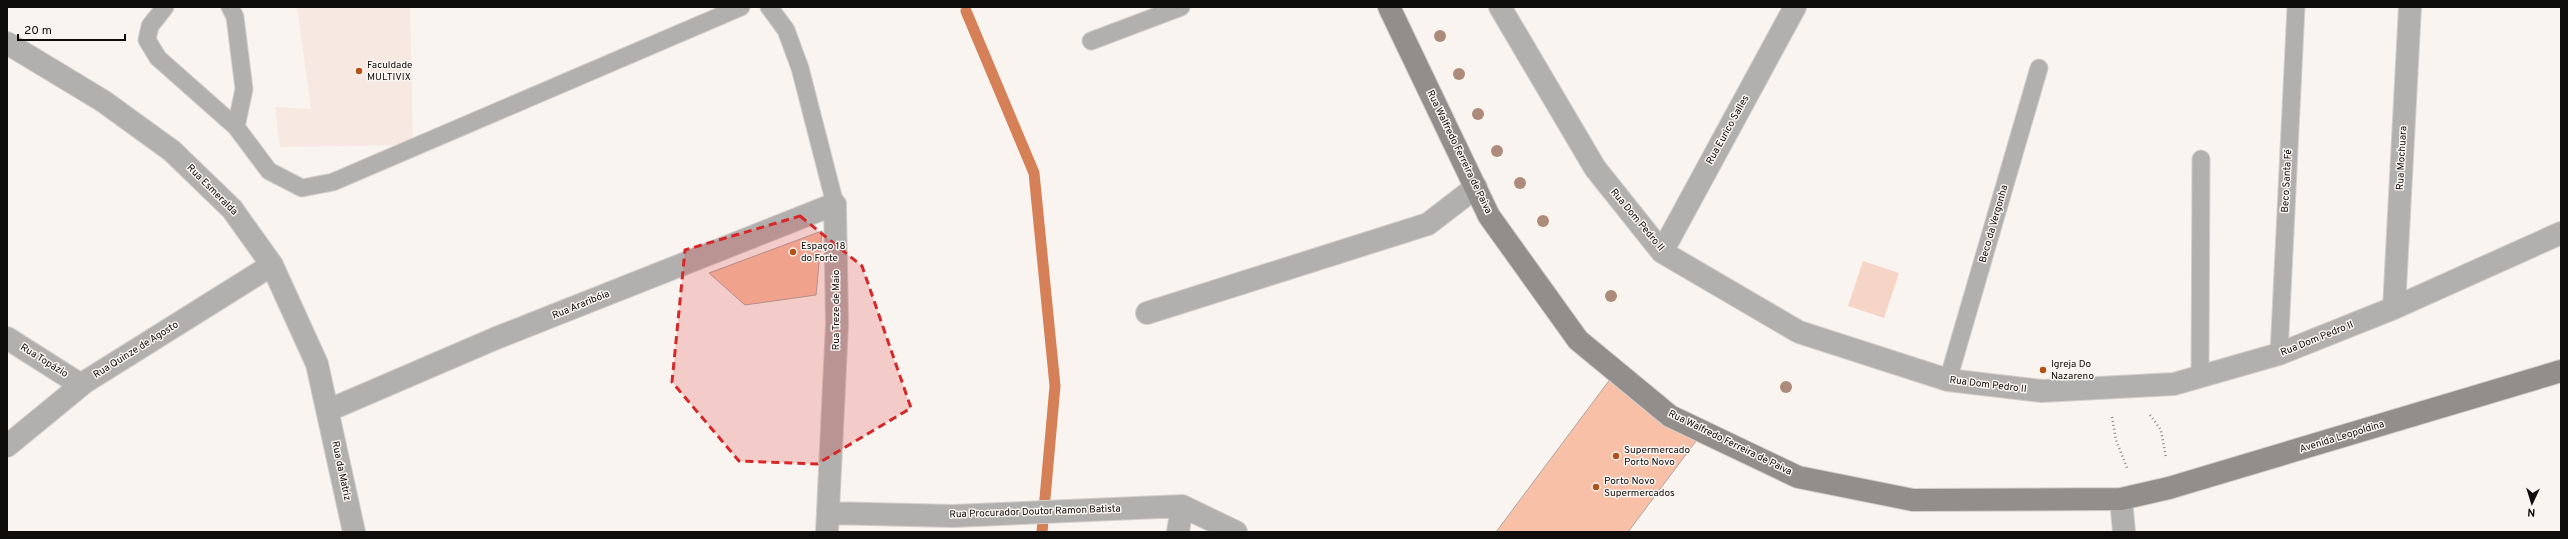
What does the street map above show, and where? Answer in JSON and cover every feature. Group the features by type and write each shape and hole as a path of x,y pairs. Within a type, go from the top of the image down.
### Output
{"street":[{"name":"Rua Walfredo Ferreira de Paiva","path":"1389,7 1489,216 1578,340 1670,416 1798,477 1913,500 2128,498"},
{"name":"Rua Dom Pedro II","path":"1500,7 1595,168 1662,252 1798,332 1948,380 2042,391 2174,384 2279,354 2394,308 2561,233"},
{"name":"Rua Eurico Salles","path":"1662,252 1795,7"},
{"name":"Rua Mochuara","path":"2394,308 2410,7"},
{"name":"Rua Esmeralda","path":"7,43 103,101 172,151 232,209 272,266 317,364 329,410"},
{"path":"1147,313 1428,224 1476,187"},
{"name":"Rua Araribóia","path":"329,410 494,339 835,204"},
{"name":"Rua Treze de Maio","path":"828,522 837,324 835,204"},
{"name":"Rua Quinze de Agosto","path":"7,446 81,385 272,266"},
{"name":"Rua Topázio","path":"7,338 81,385"},
{"name":"Avenida Leopoldina","path":"2128,498 2169,488 2561,371"},
{"name":"Rua da Matriz","path":"329,410 354,532"},
{"path":"2124,532 2128,498"},
{"path":"1178,532 1182,506"},
{"name":"Rua Procurador Doutor Ramon Batista","path":"828,522 1182,506 1236,532"}],"lane":[{"path":"165,7 150,26 148,40 158,58 236,127 269,171 302,188 333,182 741,7"},
{"path":"230,7 235,18 244,89 236,127"},
{"name":"Rua Treze de Maio","path":"769,7 786,30 800,68 835,204"},
{"path":"1091,41 1181,7"},
{"name":"Beco Santa Fé","path":"2279,354 2296,7"},
{"name":"Beco da Vergonha","path":"1948,380 2039,68"},
{"path":"2200,377 2201,159"}],"path":[{"path":"2128,498 2124,456 2116,440 2112,415 2131,387 2160,430 2166,452 2169,488"}],"highlighted area":[{"path":"800,216 862,266 911,408 817,464 739,461 672,382 685,250"}],"shaded area":[{"name":"Faculdade MULTIVIX","path":"297,7 410,7 413,145 280,147 275,107 311,109"},
{"path":"1863,261 1899,273 1884,318 1848,306"}],"building":[{"name":"Espaço 18 do Forte","path":"822,231 816,295 745,305 709,273"},
{"name":"Porto Novo Supermercados","path":"1611,378 1696,441 1628,532 1496,532"}],"waterway":[{"path":"966,11 1034,173 1055,386 1042,532"}],"place":[{"name":"Faculdade MULTIVIX","path":"359,71"},
{"name":"Espaço 18 do Forte","path":"793,252"},
{"name":"Igreja Do Nazareno","path":"2043,370"},
{"name":"Supermercado Porto Novo","path":"1616,456"},
{"name":"Porto Novo Supermercados","path":"1596,487"}]}
